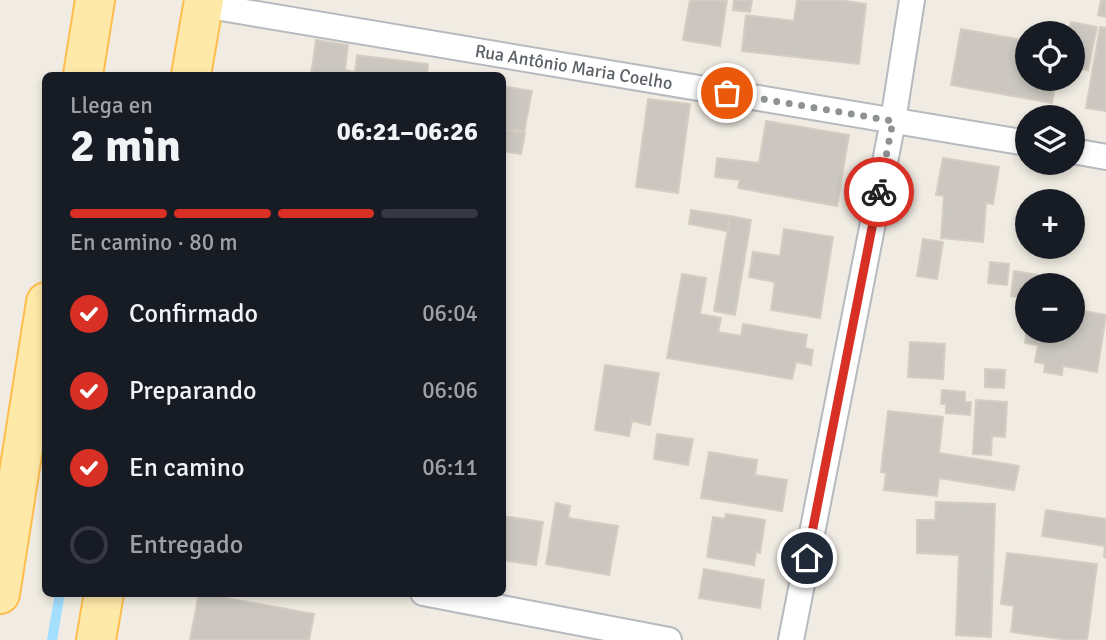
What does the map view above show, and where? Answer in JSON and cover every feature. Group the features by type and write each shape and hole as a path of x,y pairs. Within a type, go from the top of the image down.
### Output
{"main road":[{"path":"83,72 95,0"},
{"path":"191,72 194,2"},
{"path":"0,594 42,327"},
{"path":"96,640 103,597"}],"street":[{"path":"791,640 893,121 912,0"},
{"name":"Rua Antônio Maria Coelho","path":"194,2 1015,142"},
{"path":"1085,153 1106,157"},
{"path":"444,597 670,640"}],"building":[{"path":"690,0 727,0 720,46 683,40"},
{"path":"734,0 752,0 750,12 733,10"},
{"path":"797,0 839,0 866,4 859,64 742,51 746,15 794,21"},
{"path":"1101,0 1106,0 1106,17 1098,15"},
{"path":"1085,25 1097,27 1088,70 1085,69"},
{"path":"1100,27 1106,28 1106,111 1086,108"},
{"path":"961,29 1015,39 1015,91 1054,91 1052,103 951,85"},
{"path":"316,40 348,45 345,70 355,72 311,72"},
{"path":"357,55 428,64 427,72 355,72"},
{"path":"506,87 532,91 524,132 506,130"},
{"path":"648,99 690,104 678,193 636,187"},
{"path":"766,121 849,135 837,206 738,188 740,180 715,177 717,158 759,163"},
{"path":"506,130 525,133 521,154 506,152"},
{"path":"943,158 999,167 993,204 986,203 983,242 941,238 944,196 936,195"},
{"path":"691,210 730,216 727,231 689,224"},
{"path":"730,216 751,220 735,315 714,311"},
{"path":"784,229 833,237 820,318 771,310 775,282 749,277 753,252 780,256"},
{"path":"923,239 943,242 937,279 917,276"},
{"path":"990,262 1009,264 1007,285 988,283"},
{"path":"1014,271 1026,273 1015,273 1015,297 1011,296"},
{"path":"682,274 706,278 700,314 721,318 718,332 741,336 743,324 807,335 805,348 813,350 811,365 796,362 792,379 667,358"},
{"path":"1085,311 1106,315 1097,372 1063,366 1062,375 1044,372 1045,364 1035,362 1038,345 1025,343 1085,343"},
{"path":"910,342 945,344 943,379 908,377"},
{"path":"605,365 659,373 650,425 632,421 629,436 595,430"},
{"path":"985,369 1005,370 1004,388 985,387"},
{"path":"942,390 965,392 965,402 971,402 970,415 946,413 946,404 941,404"},
{"path":"976,400 1007,402 1005,437 992,436 991,455 973,454"},
{"path":"888,411 943,417 939,453 1019,466 1014,490 939,478 937,496 884,490 886,473 881,472"},
{"path":"657,434 693,439 688,465 654,459"},
{"path":"709,452 757,460 755,475 787,480 782,511 701,498"},
{"path":"936,502 995,504 991,637 956,635 959,555 917,553 917,520 935,520"},
{"path":"556,503 570,506 568,518 618,526 609,575 546,564"},
{"path":"1046,510 1106,519 1106,558 1105,546 1042,536"},
{"path":"726,514 765,520 760,553 756,552 754,565 707,557 713,517 725,519"},
{"path":"506,517 543,522 536,565 506,561"},
{"path":"1007,553 1097,564 1087,640 1011,632 1014,606 1001,604"},
{"path":"704,569 764,580 760,608 699,598"},
{"path":"198,597 221,597 314,614 309,640 190,640"}],"waterway":[{"path":"52,640 59,597"}],"way so far":[{"path":"727,93 893,121 879,192"}],"route":[{"path":"807,558 879,192"}]}
